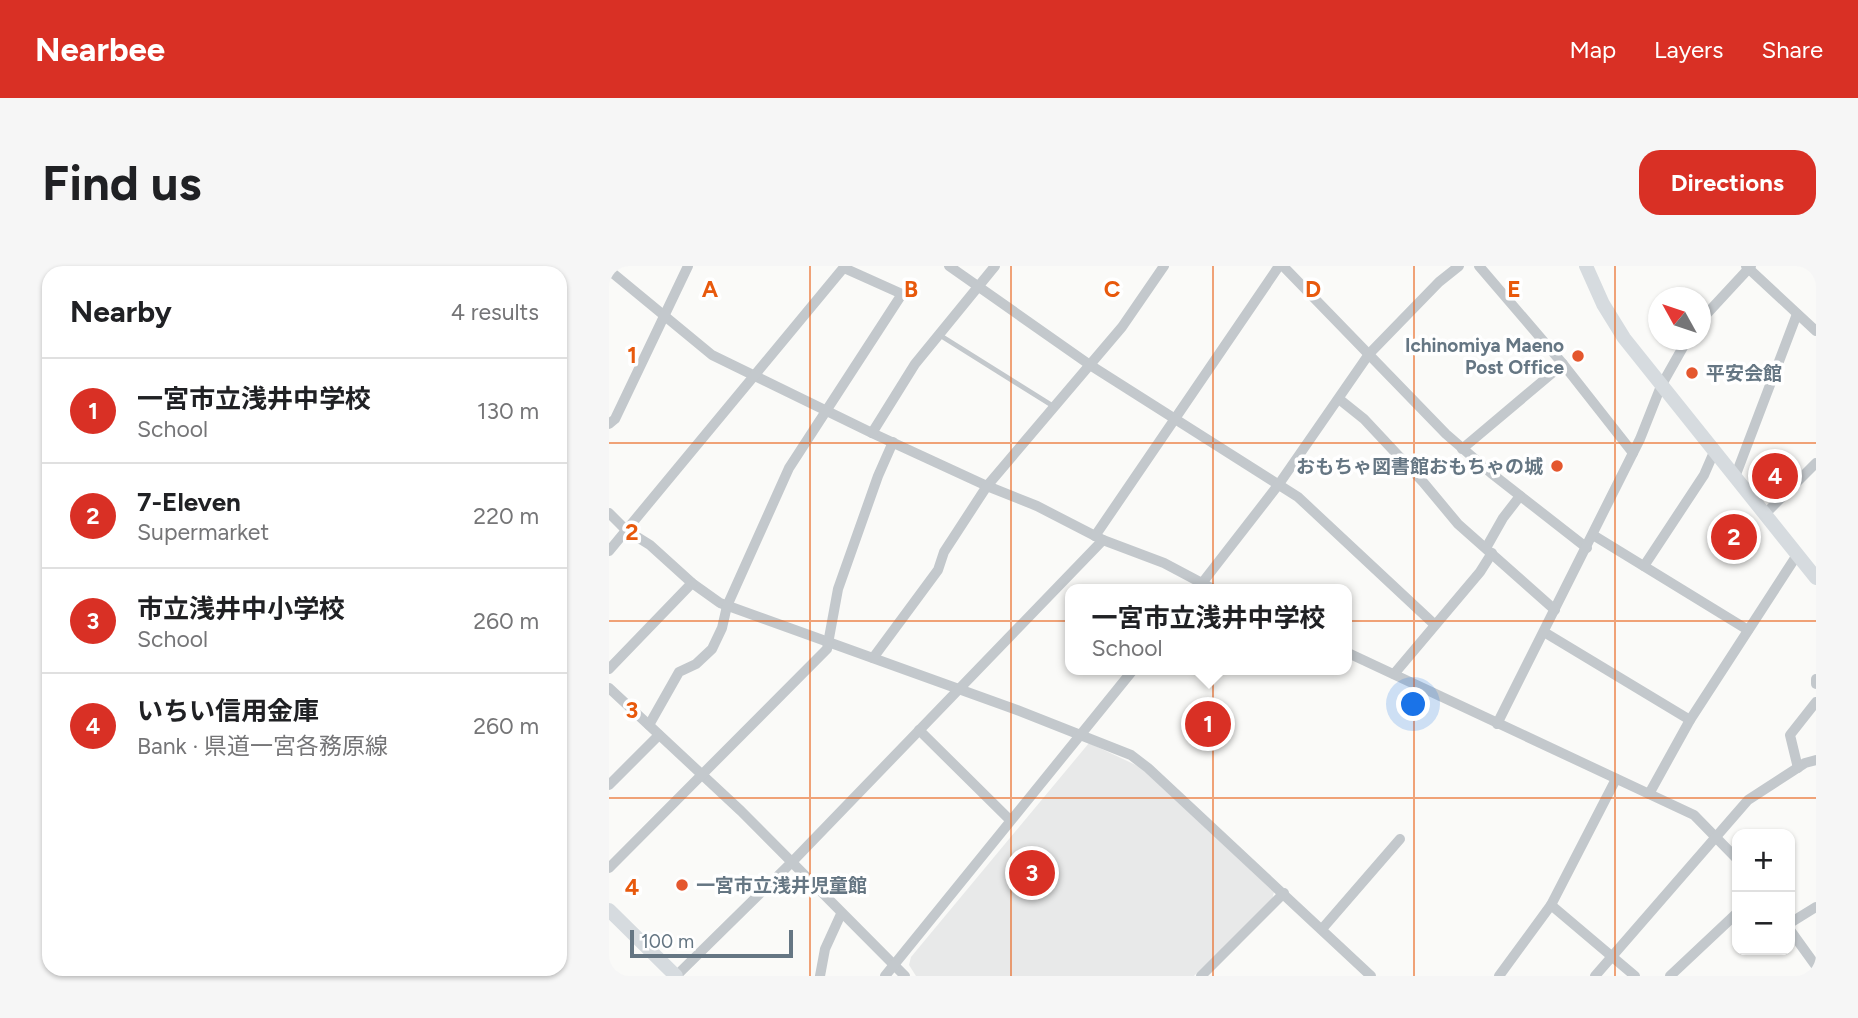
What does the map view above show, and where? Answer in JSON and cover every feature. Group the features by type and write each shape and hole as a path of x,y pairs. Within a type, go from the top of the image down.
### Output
{"main road":[{"path":"1586,266 1603,304 1624,338 1816,578"},
{"path":"609,910 676,976"}],"street":[{"path":"609,424 615,419 688,266"},
{"path":"949,266 1090,365 1298,497 1434,624"},
{"path":"872,433 915,364 995,266"},
{"path":"873,658 938,570 944,552 987,486 1122,327 1164,266"},
{"path":"676,976 792,862 1099,538 1175,418 1281,266 1462,449 1587,548"},
{"path":"1207,584 1369,354 1439,282 1459,266"},
{"path":"1479,266 1563,364 1633,453"},
{"path":"609,551 845,267 902,294 789,468 727,606 722,628 712,649 696,664 679,673 649,725"},
{"path":"1711,308 1749,267 1816,331"},
{"path":"612,276 712,355 872,433 1037,506 1099,538 1164,563 1198,584"},
{"path":"1735,477 1797,314"},
{"path":"1497,724 1587,548 1633,453 1661,386 1681,350"},
{"path":"1462,449 1563,364"},
{"path":"1339,399 1364,419 1458,524 1555,610"},
{"path":"609,868 827,649 838,589 878,476 893,442"},
{"path":"1644,566 1704,475 1714,452"},
{"path":"1765,514 1816,463"},
{"path":"1394,674 1480,572 1503,518 1520,496"},
{"path":"609,513 692,583 727,606 959,688 1131,755 1284,893 1371,976"},
{"path":"1593,535 1748,630"},
{"path":"1649,794 1690,720 1797,555"},
{"path":"609,669 692,583"},
{"path":"1544,632 1690,720"},
{"path":"1352,655 1694,815 1732,854"},
{"path":"885,976 1129,675"},
{"path":"1816,679 1816,684"},
{"path":"609,689 792,862 905,976"},
{"path":"1798,768 1790,735 1816,702"},
{"path":"919,730 1010,820"},
{"path":"609,785 659,735"},
{"path":"1595,976 1748,800 1798,768 1816,760"},
{"path":"1499,976 1551,905 1616,779"},
{"path":"1322,929 1400,839"},
{"path":"1201,976 1284,893"},
{"path":"1551,905 1635,976"},
{"path":"1795,920 1816,907"},
{"path":"820,976 825,949 841,914"},
{"path":"1670,976 1732,919"},
{"path":"1795,937 1816,966"}],"lane":[{"path":"938,334 1053,406"}],"shaded area":[{"path":"1089,743 1140,767 1274,892 1272,900 1194,976 916,976 909,965 911,957"}],"place":[{"name":"Ichinomiya Maeno Post Office","path":"1578,356"},
{"name":"平安会館","path":"1692,373"},
{"name":"おもちゃ図書館おもちゃの城","path":"1557,466"},
{"name":"いちい信用金庫","path":"1775,476"},
{"name":"7-Eleven","path":"1734,537"},
{"name":"一宮市立浅井中学校","path":"1208,724"},
{"name":"市立浅井中小学校","path":"1032,873"},
{"name":"一宮市立浅井児童館","path":"682,885"}]}
